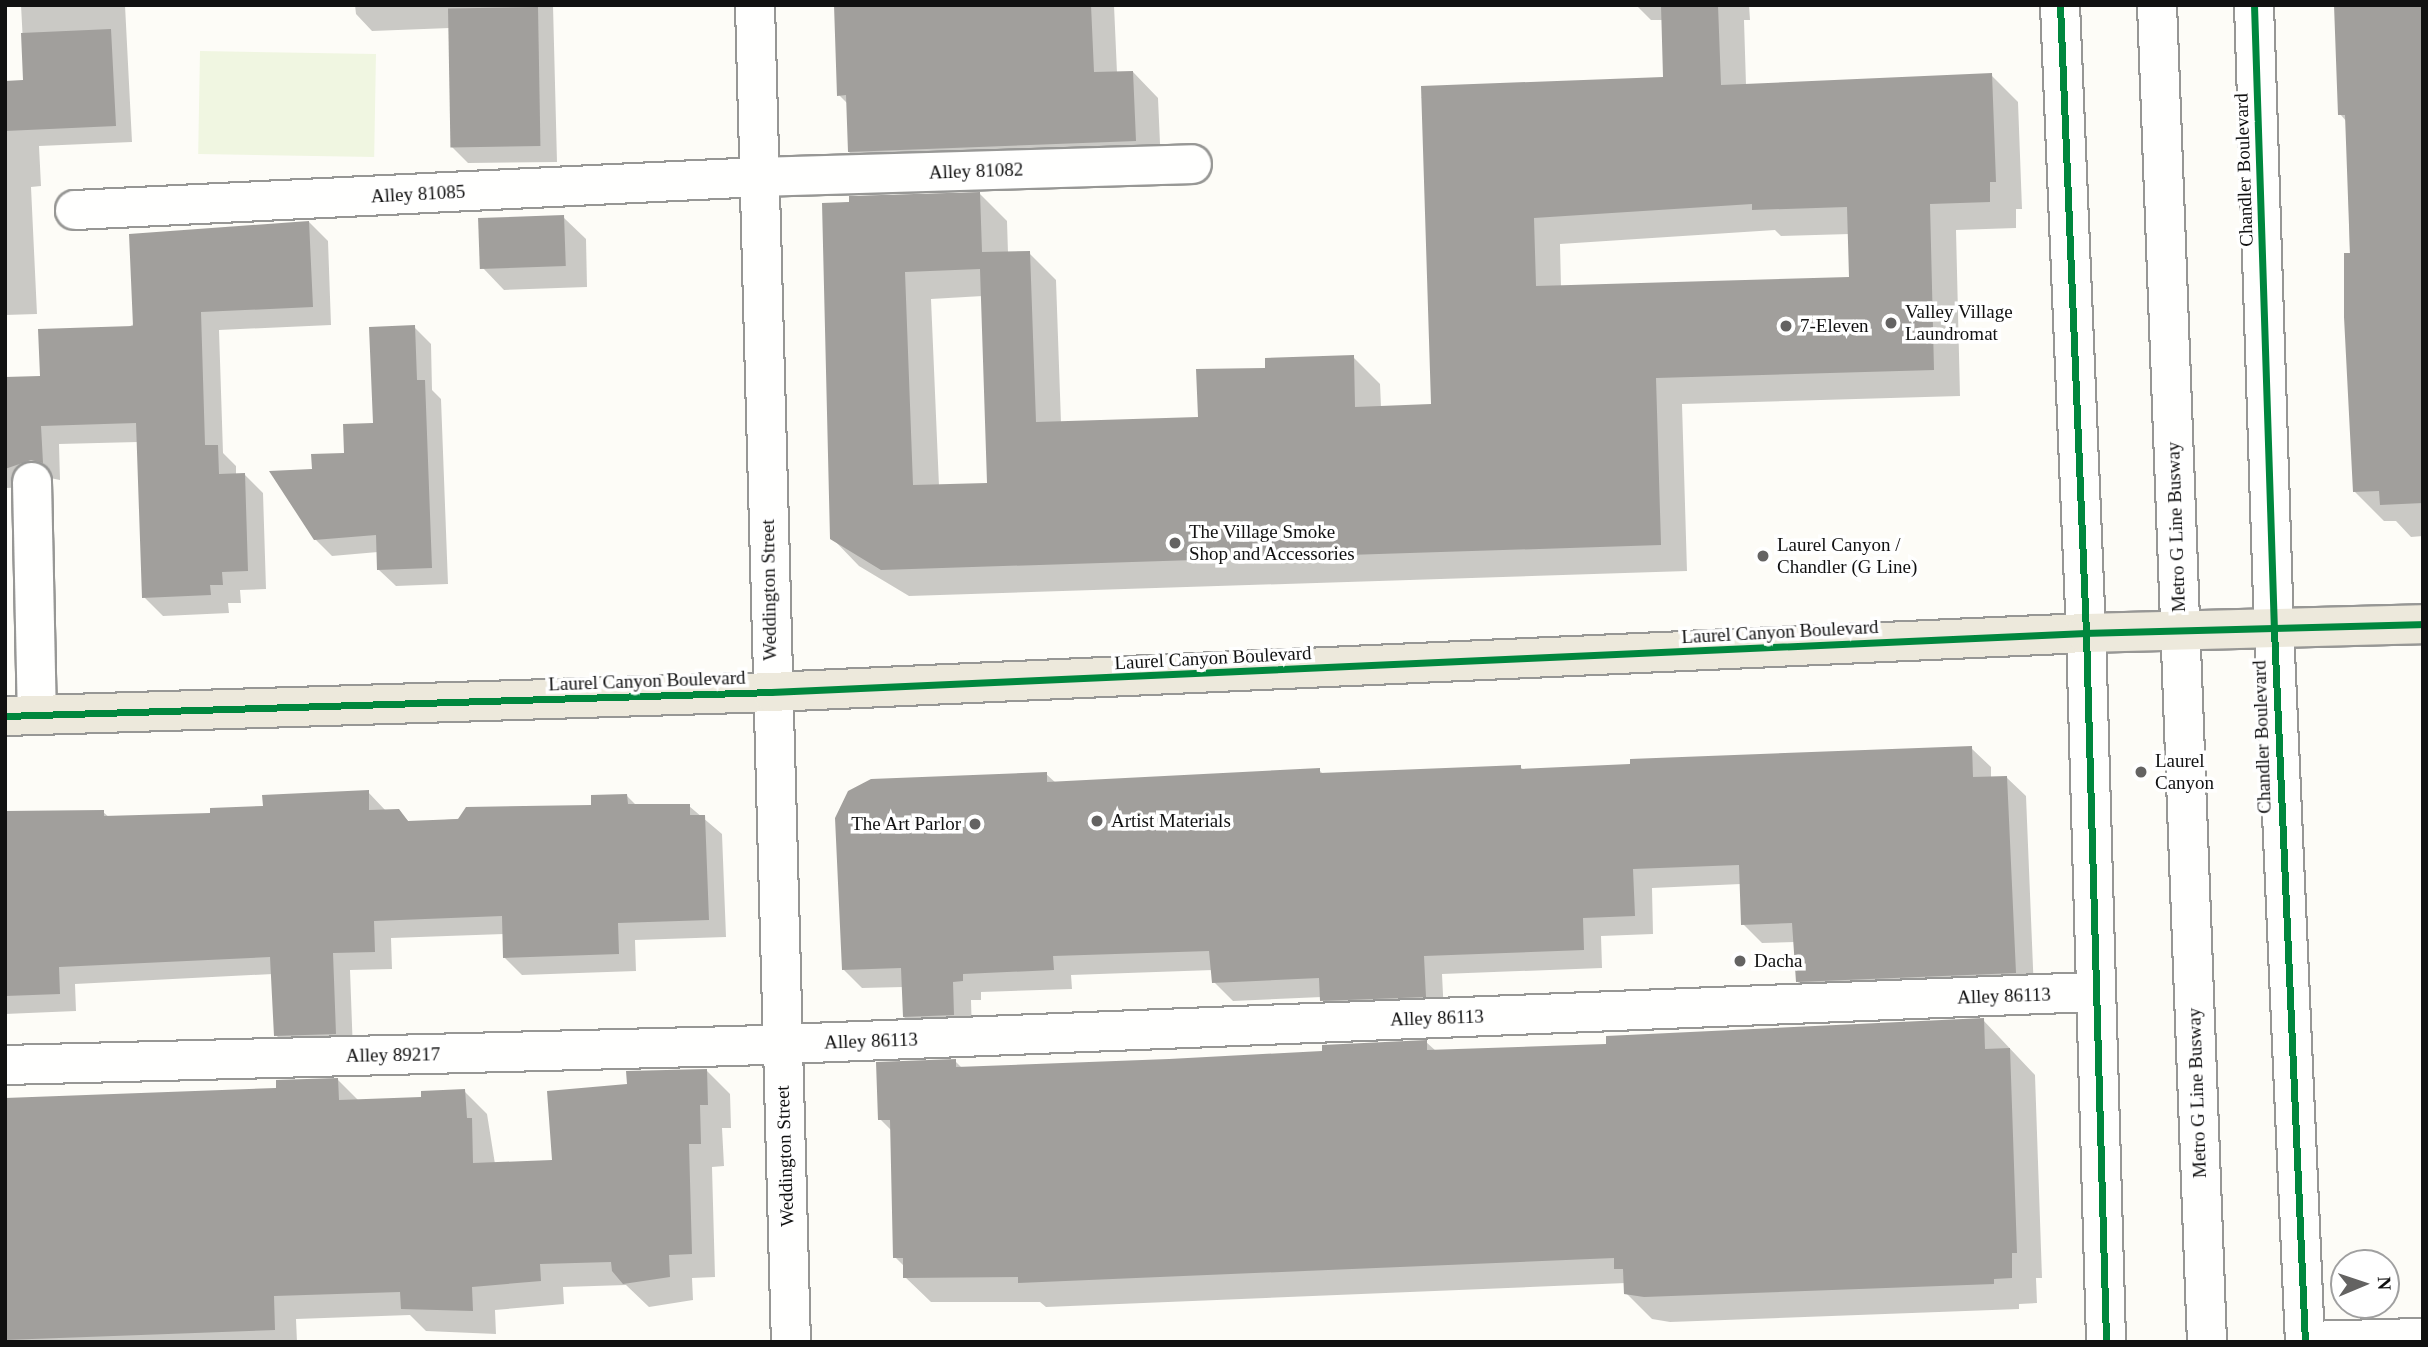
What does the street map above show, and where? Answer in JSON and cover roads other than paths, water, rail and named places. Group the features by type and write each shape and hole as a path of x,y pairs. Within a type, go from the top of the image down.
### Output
{"main road":[{"name":"Laurel Canyon Boulevard","path":"21,716 771,692 2086,633 2423,624"}],"street":[{"name":"Weddington Street","path":"755,5 771,692 791,1342"},
{"path":"2060,5 2086,633 2093,992 2106,1342"},
{"name":"Metro G Line Busway","path":"2157,5 2207,1342"},
{"name":"Chandler Boulevard","path":"2254,5 2274,630 2305,1341"},
{"name":"Alley 81082","path":"760,177 1192,163"},
{"name":"Alley 81085","path":"75,210 760,177"},
{"path":"21,716 32,482"},
{"name":"Alley 86113","path":"782,1044 2093,992"},
{"name":"Alley 89217","path":"5,1065 782,1044"},
{"path":"2305,1341 2423,1338"}],"place":[{"name":"Valley Village Laundromat","path":"1891,323"},
{"name":"7-Eleven","path":"1786,326"},
{"name":"The Village Smoke Shop and Accessories","path":"1175,543"},
{"name":"Laurel Canyon / Chandler (G Line)","path":"1763,556"},
{"name":"Laurel Canyon","path":"2141,772"},
{"name":"Artist Materials","path":"1097,821"},
{"name":"The Art Parlor","path":"975,824"},
{"name":"Dacha","path":"1740,961"}]}
